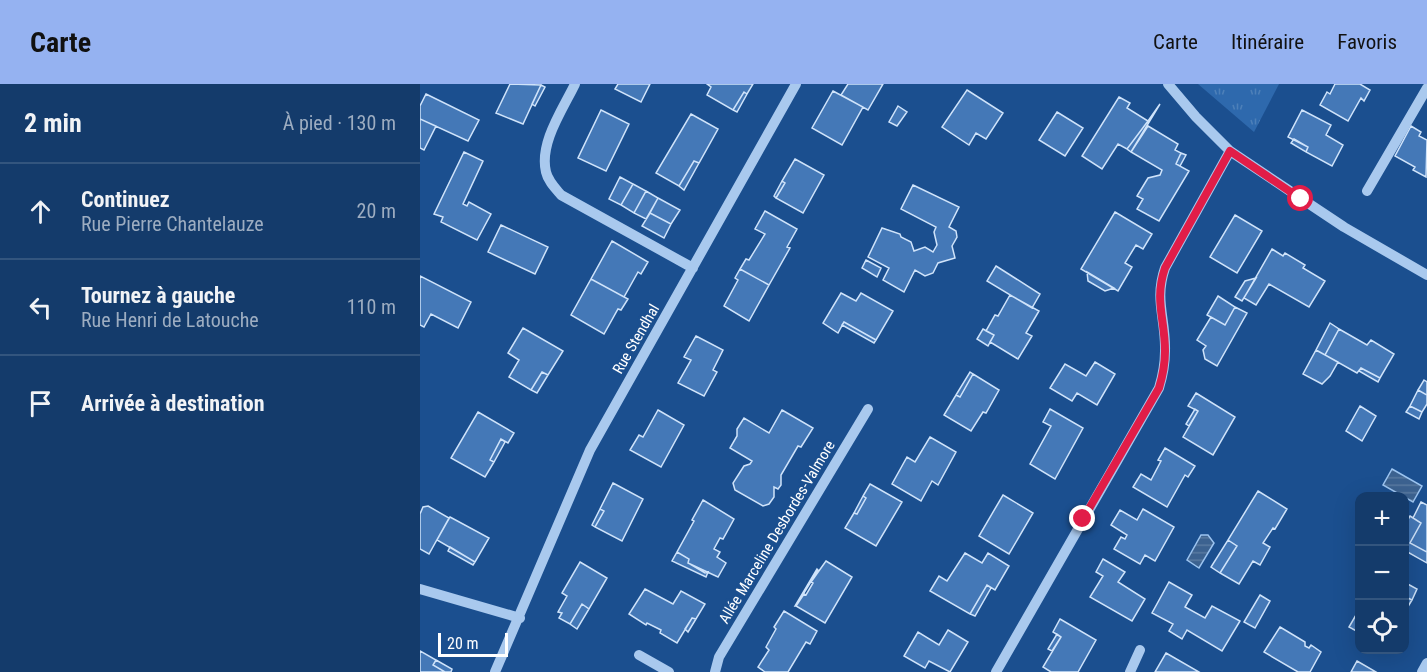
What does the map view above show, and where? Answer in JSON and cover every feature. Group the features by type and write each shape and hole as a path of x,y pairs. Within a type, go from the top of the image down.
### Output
{"street":[{"path":"575,84 550,136 546,152 546,171 551,184 561,195 693,268"},
{"name":"Rue Stendhal","path":"495,672 590,450 796,84"},
{"path":"1168,84 1196,117 1230,151 1344,227 1427,275"},
{"path":"1367,191 1427,88"},
{"path":"996,672 1159,388 1164,369 1165,350 1159,304 1159,284 1165,268 1230,151"},
{"name":"Allée Marceline Desbordes-Valmore","path":"714,672 719,657 868,408"},
{"path":"420,589 520,618"},
{"path":"1130,672 1140,650"},
{"path":"639,655 669,672"},
{"path":"1422,672 1427,663"}],"green space":[{"path":"1198,84 1279,84 1254,132"}],"shaded area":[{"path":"1392,469 1422,486 1413,502 1409,500 1409,492 1395,492 1383,485"},
{"path":"1201,535 1208,535 1214,543 1199,568 1187,560"}],"building":[{"path":"510,84 541,85 523,124 496,113"},
{"path":"618,84 650,84 641,102 615,89"},
{"path":"707,84 753,84 747,94 744,92 733,110 707,95 711,87"},
{"path":"848,84 883,84 868,110 841,95"},
{"path":"1335,84 1360,84 1370,90 1364,101 1361,98 1348,121 1320,105 1327,92 1330,94"},
{"path":"541,85 545,87 535,106 532,104"},
{"path":"967,90 1003,113 986,139 976,133 969,145 942,127"},
{"path":"833,91 863,107 842,145 812,128"},
{"path":"744,92 747,94 737,112 733,110"},
{"path":"426,94 479,120 468,141 420,119 420,106"},
{"path":"1119,97 1130,103 1127,108 1148,121 1127,149 1118,144 1102,169 1082,156"},
{"path":"1160,104 1131,152 1127,149"},
{"path":"898,106 907,112 897,126 889,122"},
{"path":"601,110 629,124 606,171 578,158"},
{"path":"1302,110 1331,125 1326,135 1343,145 1332,166 1306,152 1308,147 1288,137"},
{"path":"1057,112 1083,128 1065,156 1039,140"},
{"path":"691,114 718,129 699,163 694,161 679,186 656,173"},
{"path":"420,119 436,126 424,150 420,148"},
{"path":"1148,126 1178,144 1175,150 1181,153 1176,164 1189,171 1159,221 1137,209 1143,199 1137,196 1148,178 1160,175 1162,170 1131,152"},
{"path":"1411,126 1421,132 1419,136 1427,140 1426,177 1413,170 1415,167 1395,156"},
{"path":"1294,139 1308,147 1306,152 1291,143"},
{"path":"464,152 483,161 463,204 467,206 469,202 491,214 477,240 441,222 443,217 434,214"},
{"path":"1181,153 1186,155 1180,166 1176,164"},
{"path":"795,159 824,175 803,213 776,198 785,183 782,181"},
{"path":"694,161 699,163 684,190 679,186"},
{"path":"620,177 633,184 621,205 609,199"},
{"path":"782,181 785,183 776,198 774,196"},
{"path":"633,184 646,191 634,213 621,205"},
{"path":"913,185 959,207 949,227 956,231 957,237 952,246 955,258 938,263 933,273 925,276 915,270 904,292 883,280 889,268 868,257 882,228 900,234 901,237 911,242 914,251 925,247 933,252 937,245 934,232 936,227 901,209"},
{"path":"646,191 658,198 646,219 634,213"},
{"path":"658,198 680,210 671,224 650,213"},
{"path":"765,211 797,229 787,247 790,248 769,285 740,269 746,259 749,260 765,234 755,229"},
{"path":"1115,212 1152,234 1143,249 1136,245 1125,263 1132,267 1118,291 1081,269"},
{"path":"650,213 671,224 664,238 642,226"},
{"path":"1235,215 1262,231 1237,273 1210,257"},
{"path":"501,225 548,247 535,274 488,252"},
{"path":"612,241 648,262 641,274 638,272 624,297 591,279"},
{"path":"1272,249 1283,256 1285,253 1305,265 1303,268 1325,281 1309,307 1269,284 1256,305 1244,298"},
{"path":"866,260 881,268 877,277 862,268"},
{"path":"996,266 1040,294 1032,308 987,281"},
{"path":"740,269 769,285 749,321 724,306 738,280 735,278"},
{"path":"1087,272 1114,288 1105,291 1088,281"},
{"path":"420,276 471,302 458,328 431,314 424,327 420,325"},
{"path":"1256,278 1242,301 1235,297 1245,281"},
{"path":"591,279 628,299 621,310 618,309 604,334 571,315"},
{"path":"841,293 856,301 861,293 893,311 876,340 844,322 838,333 823,323"},
{"path":"1010,295 1039,311 1026,333 1032,336 1018,359 990,342 994,335 986,331"},
{"path":"1218,296 1235,307 1225,325 1207,315"},
{"path":"1235,307 1247,313 1217,366 1205,359 1203,350 1206,346 1197,340 1211,317 1225,325"},
{"path":"844,322 876,340 874,343 842,325"},
{"path":"1330,323 1339,329 1325,355 1316,350"},
{"path":"523,328 563,351 548,375 542,372 531,390 509,377 519,360 508,353"},
{"path":"983,329 994,335 988,346 977,339"},
{"path":"1339,329 1367,345 1371,340 1394,354 1380,378 1361,368 1357,373 1325,355"},
{"path":"696,336 723,350 713,370 717,372 704,396 678,383 691,360 684,357"},
{"path":"1316,350 1338,362 1322,384 1303,374"},
{"path":"1095,362 1115,374 1097,405 1077,393 1072,401 1050,388 1065,364 1086,376"},
{"path":"1361,368 1380,378 1378,382 1359,371"},
{"path":"542,372 548,375 537,393 531,390"},
{"path":"970,372 973,374 960,397 956,395"},
{"path":"973,374 999,390 986,413 983,412 971,431 944,415 956,395 960,397"},
{"path":"1424,380 1427,382 1427,395 1418,390"},
{"path":"1418,390 1427,395 1427,404 1422,412 1410,406"},
{"path":"1196,393 1235,417 1213,455 1183,437 1198,411 1188,406"},
{"path":"1360,406 1376,416 1362,441 1346,431"},
{"path":"1410,406 1422,412 1419,419 1406,412"},
{"path":"1050,409 1083,428 1055,479 1030,464 1051,426 1043,422"},
{"path":"1195,409 1198,411 1189,426 1186,424"},
{"path":"658,410 684,425 661,467 630,450 639,435 643,437"},
{"path":"782,410 813,428 801,447 798,446 781,475 781,485 778,489 774,487 774,497 769,504 763,506 735,490 733,483 744,466 752,461 730,448 744,418 769,433"},
{"path":"478,412 514,433 508,443 501,439 490,460 494,462 485,477 451,458"},
{"path":"930,437 956,452 938,485 932,481 921,501 892,484 907,457 915,462"},
{"path":"501,439 505,442 494,462 490,460"},
{"path":"1165,448 1195,466 1188,477 1185,475 1167,507 1133,487 1141,474 1151,480"},
{"path":"613,483 643,499 622,541 595,527 604,511 600,509"},
{"path":"870,484 902,502 876,546 845,528 854,513 857,514 866,498 863,496"},
{"path":"1258,491 1287,509 1263,543 1270,547 1260,565 1253,561 1239,584 1220,573 1237,546 1228,540"},
{"path":"1003,495 1033,513 1009,554 979,536"},
{"path":"863,496 866,498 857,514 854,513"},
{"path":"703,500 734,519 723,539 720,538 714,549 720,552 717,557 726,563 718,577 688,563 689,559 677,552"},
{"path":"1421,502 1427,505 1427,552 1410,543 1421,523 1413,518"},
{"path":"428,506 449,518 429,554 420,549 420,514 423,507"},
{"path":"600,509 604,511 595,527 592,525"},
{"path":"1143,509 1174,527 1155,561 1145,555 1140,564 1114,549 1121,537 1125,539 1127,535 1111,525 1120,510 1137,520"},
{"path":"1410,516 1421,523 1410,543 1427,552 1427,563 1409,553"},
{"path":"450,517 489,538 475,562 437,540"},
{"path":"1228,540 1237,546 1220,573 1211,567"},
{"path":"450,547 475,562 473,565 448,551"},
{"path":"677,552 689,559 688,563 705,573 708,572 706,577 672,561"},
{"path":"965,553 982,563 988,553 1009,566 995,590 987,585 970,614 930,591 939,576 947,581"},
{"path":"1103,559 1125,572 1118,582 1145,599 1132,621 1090,597 1103,576 1096,572"},
{"path":"826,561 852,577 825,623 796,606 804,594 806,595 813,583 811,582"},
{"path":"580,562 607,578 589,609 582,604 570,624 559,618 562,613 558,612 567,596 562,593"},
{"path":"817,569 818,570 795,606"},
{"path":"1169,582 1192,595 1185,607 1205,618 1212,606 1240,621 1222,651 1187,630 1182,639 1169,631 1173,624 1152,613"},
{"path":"987,585 991,588 975,616 970,614"},
{"path":"1409,585 1417,589 1412,600 1409,598"},
{"path":"645,589 673,604 681,591 705,604 696,619 692,618 677,643 660,633 661,630 647,623 646,625 629,614"},
{"path":"1260,595 1270,601 1255,628 1244,622"},
{"path":"582,604 589,609 577,629 570,624"},
{"path":"784,611 817,631 810,644 806,642 788,672 765,672 758,667 769,650 766,647"},
{"path":"1355,617 1355,630 1349,627"},
{"path":"692,618 696,619 688,632 685,629"},
{"path":"1060,619 1096,640 1078,672 1051,672 1043,667 1061,637 1053,632"},
{"path":"1280,627 1305,642 1305,646 1309,648 1311,645 1321,652 1310,672 1298,672 1264,652"},
{"path":"948,630 968,642 950,672 929,661 925,668 904,656 918,632 939,645"},
{"path":"1057,634 1061,637 1052,651 1048,649"},
{"path":"420,651 436,660 433,665 445,672 420,672"},
{"path":"1166,653 1199,672 1155,672"},
{"path":"436,660 452,669 451,672 445,672 433,665"},
{"path":"1357,661 1376,672 1351,672"}],"route":[{"path":"1083,519 1159,388 1164,369 1165,350 1159,304 1159,284 1165,268 1230,151 1301,199"}]}
